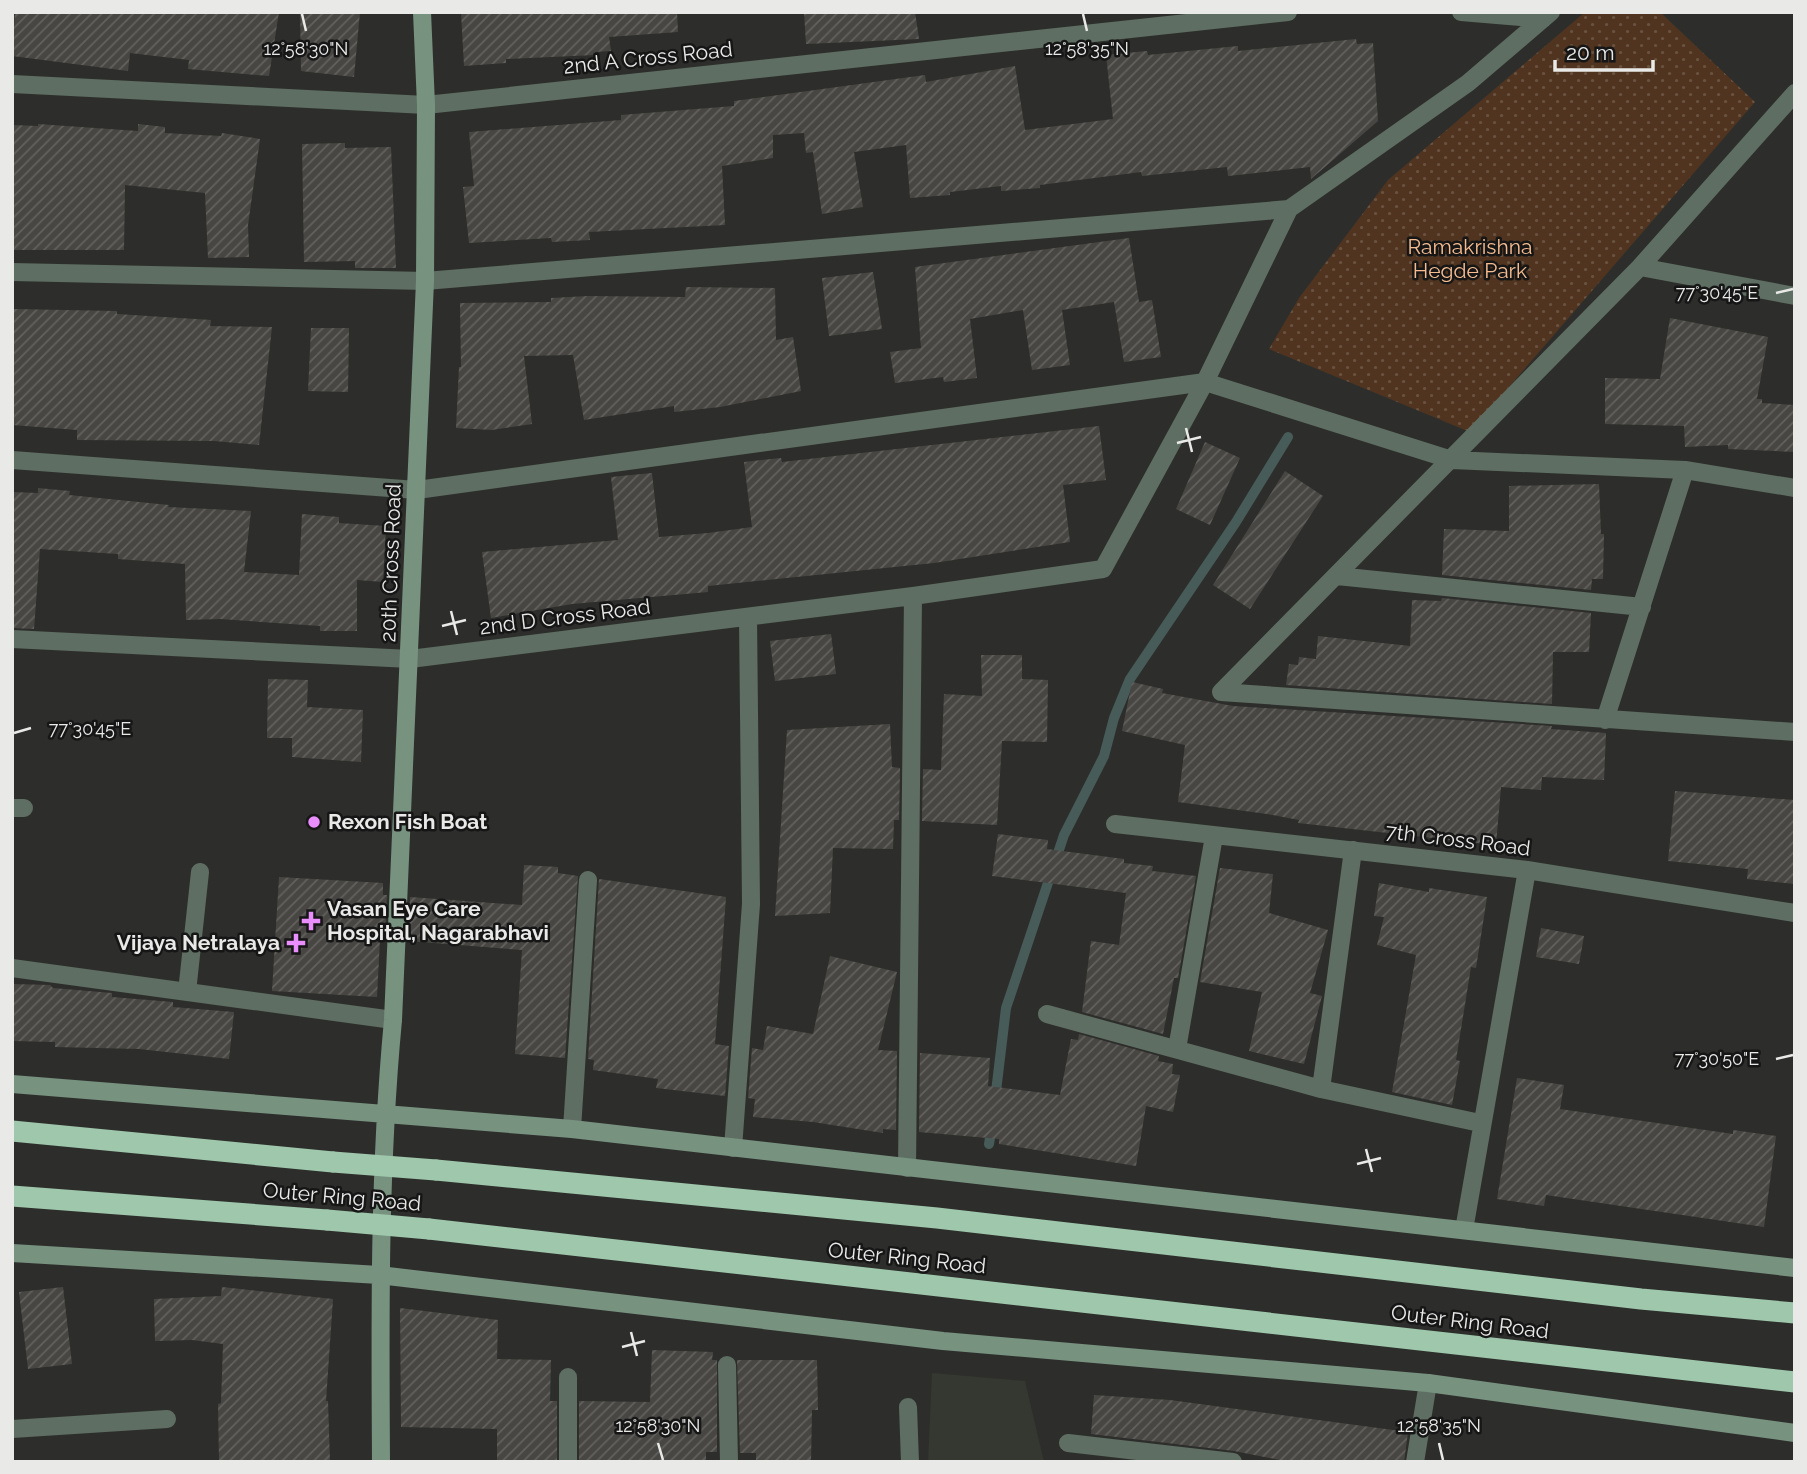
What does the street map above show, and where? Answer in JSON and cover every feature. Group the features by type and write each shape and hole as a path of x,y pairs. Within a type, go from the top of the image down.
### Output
{"highway":[{"name":"Outer Ring Road","path":"12,1131 937,1218 1641,1299 1795,1313"},
{"name":"Outer Ring Road","path":"12,1196 429,1229 1795,1382"}],"street":[{"name":"20th Cross Road","path":"381,1462 379,1275 384,1115 393,1020 425,281 426,105 422,12"},
{"name":"2nd A Cross Road","path":"12,84 426,105 1288,12"},
{"path":"1461,12 1547,15"},
{"path":"1205,382 1289,209 1468,83 1547,15"},
{"path":"1793,96 1640,267 1222,692 1795,732"},
{"path":"12,272 425,281 1289,209"},
{"path":"1640,267 1795,296"},
{"path":"12,460 417,489 1205,382 1452,460 1685,470 1795,488"},
{"name":"2nd D Cross Road","path":"12,639 410,659 913,596 1103,569 1205,382"},
{"path":"1605,720 1685,470"},
{"path":"1337,576 1642,607"},
{"path":"907,1168 913,596"},
{"path":"733,1148 751,904 748,617"},
{"name":"7th Cross Road","path":"1115,824 1527,870 1795,913"},
{"path":"1177,1049 1214,836"},
{"path":"1321,1089 1353,850"},
{"path":"1464,1230 1480,1124 1527,870"},
{"path":"187,992 200,872"},
{"path":"572,1129 588,880"},
{"path":"12,968 393,1020"},
{"path":"1047,1014 1321,1089 1480,1124"},
{"path":"12,1084 572,1129 1795,1268"},
{"path":"12,1253 379,1275 943,1341 1428,1383 1795,1433"},
{"path":"727,1365 729,1462"},
{"path":"568,1377 568,1462"},
{"path":"1415,1462 1428,1383"},
{"path":"908,1407 910,1462"},
{"path":"12,1429 167,1419"},
{"path":"1068,1443 1233,1462"}],"shaded area":[{"path":"932,1373 1025,1381 1044,1462 928,1462"}],"green space":[{"name":"Ramakrishna Hegde Park","path":"1585,12 1660,12 1755,102 1470,432 1269,349 1299,298 1388,180"}],"building":[{"path":"15,12 279,12 269,76 188,69 189,60 130,53 128,71 12,56"},
{"path":"300,12 360,12 354,77 301,71"},
{"path":"461,12 677,12 678,32 609,37 611,51 595,52 595,55 506,59 506,63 464,66"},
{"path":"804,12 915,12 919,39 806,44"},
{"path":"1356,39 1357,44 1373,43 1378,121 1311,179 1310,167 1228,176 1227,167 1142,176 1141,172 1040,185 1040,188 1001,191 1001,186 950,192 950,195 910,198 906,145 854,152 863,207 822,214 813,152 806,153 804,133 773,135 773,158 722,166 725,225 589,232 590,240 552,242 551,238 469,243 463,187 474,186 469,132 621,120 621,115 734,106 734,101 925,75 926,82 1015,66 1025,130 1113,119 1106,55 1147,51 1148,55 1238,46 1238,51"},
{"path":"38,124 138,131 138,124 165,127 165,133 221,136 222,133 260,139 248,225 249,257 208,258 205,193 125,185 124,250 12,250 12,125"},
{"path":"345,143 345,148 391,147 396,268 355,268 355,261 304,262 302,144"},
{"path":"1129,238 1139,302 1152,300 1161,357 1124,362 1114,302 1062,310 1070,365 1032,370 1023,310 970,319 977,378 944,382 943,377 895,383 890,352 921,348 915,267"},
{"path":"873,272 882,329 829,336 822,278"},
{"path":"686,287 775,288 776,340 793,337 801,391 720,407 674,412 674,406 584,420 573,355 524,356 532,424 492,430 456,428 461,367 460,303 551,302 551,298 588,296 685,297"},
{"path":"12,309 117,311 117,314 211,320 210,326 272,327 259,445 214,441 77,440 77,430 12,425"},
{"path":"1670,318 1768,337 1757,399 1762,399 1762,403 1795,405 1795,452 1728,449 1728,445 1685,447 1684,426 1605,424 1605,378 1660,379"},
{"path":"311,328 349,328 348,392 308,391"},
{"path":"1099,426 1106,480 1063,485 1070,542 934,563 708,586 708,592 572,604 491,618 482,552 618,540 611,477 652,473 659,537 708,533 752,527 744,462 781,458 782,462"},
{"path":"1205,442 1240,458 1210,525 1176,509"},
{"path":"1285,471 1323,496 1250,609 1213,585"},
{"path":"1599,484 1601,534 1604,534 1603,579 1592,579 1591,590 1442,575 1444,529 1509,531 1509,486"},
{"path":"38,488 70,491 69,495 169,505 168,507 251,511 244,572 299,575 302,514 339,517 339,523 386,526 383,582 357,580 357,631 320,631 320,626 220,619 186,620 185,564 118,559 118,554 40,549 34,629 12,628 12,492 38,493"},
{"path":"1442,598 1591,613 1589,652 1553,652 1552,704 1286,685 1289,664 1298,665 1299,657 1316,659 1318,636 1410,646 1412,600 1441,601"},
{"path":"831,634 836,674 775,681 770,641"},
{"path":"981,655 1022,655 1022,679 1048,680 1047,742 1002,741 997,825 922,821 923,769 941,770 944,694 982,696"},
{"path":"268,679 308,680 307,707 363,710 361,762 292,757 292,738 267,738"},
{"path":"1132,682 1163,689 1162,693 1233,706 1552,726 1551,729 1606,733 1604,780 1542,777 1541,790 1501,787 1496,845 1298,823 1299,820 1267,814 1178,802 1185,745 1122,731"},
{"path":"890,724 892,767 900,768 899,820 894,820 893,849 833,848 830,913 775,916 787,730"},
{"path":"1675,791 1795,800 1795,884 1747,879 1748,869 1668,861"},
{"path":"998,834 1048,840 1047,849 1124,859 1124,863 1153,866 1152,871 1196,876 1178,978 1174,978 1163,1034 1082,1012 1091,941 1119,945 1126,893 992,876"},
{"path":"524,865 558,867 558,873 578,876 565,1058 515,1054 522,950 408,941 410,897 522,905"},
{"path":"1220,868 1273,874 1269,913 1328,930 1310,993 1322,996 1304,1064 1249,1051 1262,992 1200,982"},
{"path":"279,877 383,883 383,895 387,895 385,940 380,939 377,997 272,991"},
{"path":"599,879 726,897 715,1044 729,1046 725,1096 656,1088 658,1079 593,1070 594,1060 588,1059"},
{"path":"1379,883 1429,892 1429,888 1487,897 1476,968 1471,967 1456,1060 1460,1061 1452,1105 1392,1092 1416,955 1377,945 1384,917 1374,916"},
{"path":"1541,928 1584,936 1579,964 1536,957"},
{"path":"830,956 897,972 878,1050 897,1051 896,1130 883,1129 883,1133 813,1122 753,1117 755,1099 748,1098 752,1048 763,1050 767,1026 813,1034"},
{"path":"12,984 50,985 53,988 112,993 112,997 173,1002 173,1007 234,1012 229,1059 139,1049 55,1047 55,1042 12,1041"},
{"path":"1079,1034 1159,1056 1158,1061 1173,1064 1172,1074 1180,1075 1173,1112 1146,1106 1136,1166 999,1144 999,1139 919,1132 920,1053 990,1058 988,1086 1060,1095 1071,1039 1078,1040"},
{"path":"1517,1078 1564,1085 1560,1109 1733,1134 1733,1130 1776,1136 1764,1227 1546,1195 1544,1206 1497,1199"},
{"path":"63,1287 72,1364 28,1369 19,1292"},
{"path":"222,1287 333,1299 326,1401 330,1462 219,1462 218,1404 221,1403 223,1344 192,1340 155,1341 154,1299 221,1296"},
{"path":"400,1308 498,1320 497,1359 551,1360 550,1401 557,1401 557,1462 497,1462 497,1429 401,1427"},
{"path":"652,1350 713,1352 712,1360 717,1360 717,1452 706,1452 706,1462 579,1462 579,1401 650,1402"},
{"path":"737,1360 817,1360 818,1410 812,1410 811,1462 756,1462 756,1453 740,1453"},
{"path":"1094,1395 1170,1400 1408,1432 1404,1462 1290,1462 1234,1451 1091,1434"}],"waterway":[{"path":"995,1100 1006,1008 1064,835 1104,756 1114,718 1130,679 1236,522 1288,437"},
{"path":"989,1144 992,1126"}],"place":[{"name":"Rexon Fish Boat","path":"314,822"},
{"name":"Vasan Eye Care Hospital, Nagarabhavi","path":"311,921"},
{"name":"Vijaya Netralaya","path":"296,943"}]}
